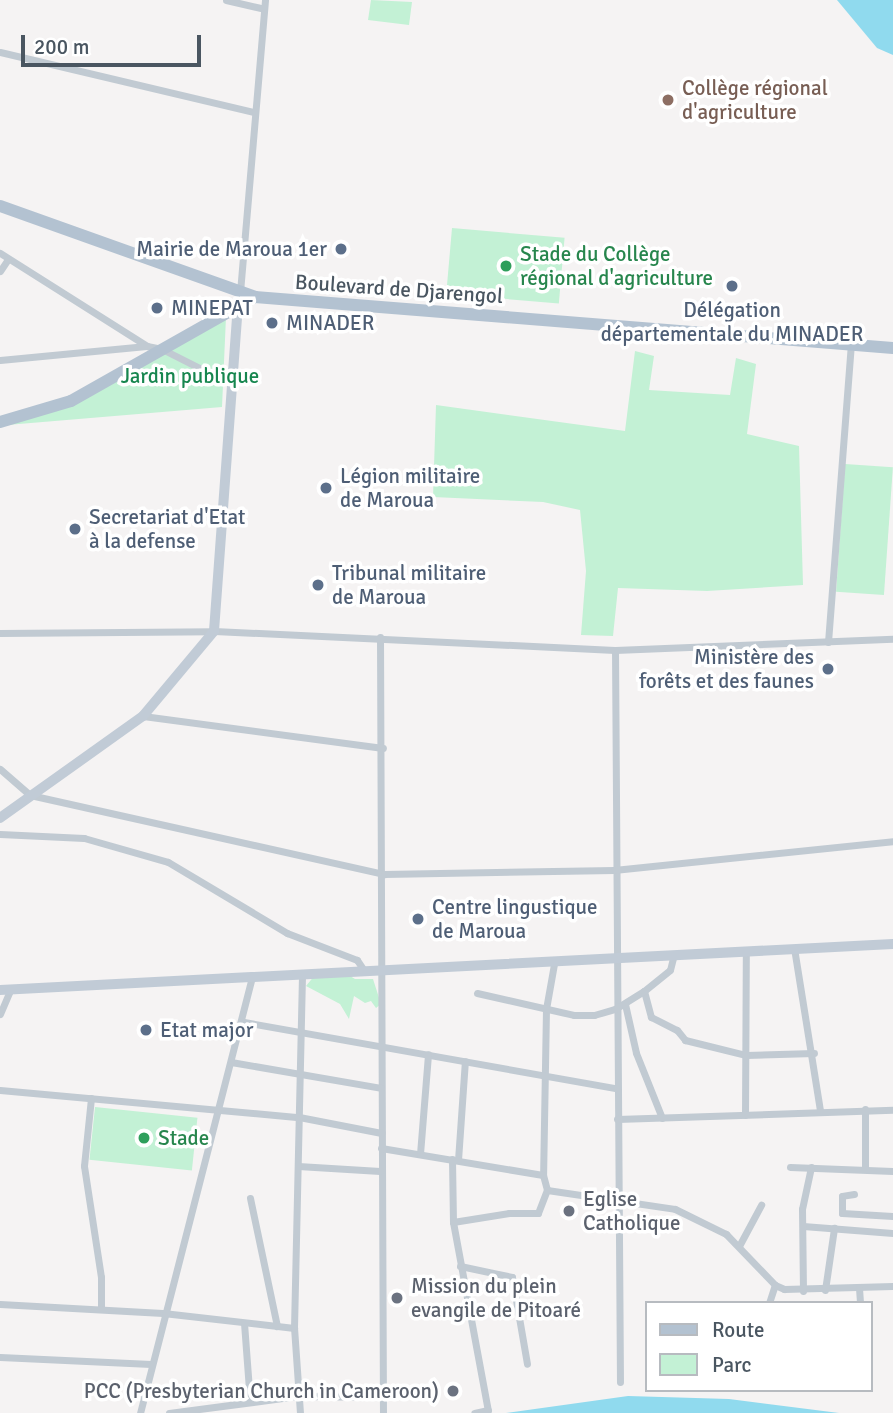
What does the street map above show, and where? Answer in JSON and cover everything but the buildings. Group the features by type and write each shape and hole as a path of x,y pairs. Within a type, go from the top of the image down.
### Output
{"main road":[{"name":"Boulevard de Djarengol","path":"0,206 255,297 893,348"},
{"path":"0,422 71,401 255,297"}],"street":[{"path":"226,0 265,4 240,293"},
{"path":"0,52 254,112"},
{"path":"0,253 147,346"},
{"path":"0,271 8,258"},
{"path":"0,818 142,716 215,631 238,307"},
{"path":"828,642 850,343"},
{"path":"0,360 147,346 162,349 233,385"},
{"path":"0,634 215,631 615,650 893,639"},
{"path":"380,637 384,874 380,971 383,1413"},
{"path":"615,650 615,1088 620,1382"},
{"path":"142,716 383,748"},
{"path":"0,769 30,795 384,874 614,870 893,841"},
{"path":"0,834 84,838 168,862 287,933 357,960 365,972"},
{"path":"0,1014 5,990 673,958 746,951 893,944"},
{"path":"794,948 814,1053 820,1110"},
{"path":"745,1115 746,951"},
{"path":"477,993 546,1009 594,1015 615,1009 644,991 670,970 673,958"},
{"path":"453,1222 509,1213 538,1213 547,1190 543,1175 546,1009 554,964"},
{"path":"300,1413 294,1328 302,975"},
{"path":"139,1413 215,1110 244,1022 252,978"},
{"path":"644,991 656,1022 675,1029 685,1040 746,1055 814,1053"},
{"path":"625,1004 636,1054 662,1118"},
{"path":"244,1022 615,1088"},
{"path":"420,1154 428,1054"},
{"path":"465,1061 455,1160 453,1222 460,1266 476,1327 488,1410 474,1413"},
{"path":"231,1062 381,1088"},
{"path":"0,1090 299,1117 381,1133"},
{"path":"91,1098 84,1166 101,1277 101,1309"},
{"path":"865,1109 865,1169"},
{"path":"617,1119 820,1110 893,1110"},
{"path":"381,1149 543,1175"},
{"path":"298,1166 380,1171"},
{"path":"790,1167 893,1171"},
{"path":"803,1291 803,1199 811,1167"},
{"path":"547,1190 675,1209 726,1234 775,1285 803,1291 893,1286"},
{"path":"854,1194 842,1196 842,1213 893,1216"},
{"path":"250,1198 276,1326"},
{"path":"739,1246 761,1205"},
{"path":"803,1226 893,1233"},
{"path":"825,1290 834,1228"},
{"path":"460,1266 512,1277 527,1364"},
{"path":"770,1301 775,1285"},
{"path":"859,1288 860,1301"},
{"path":"0,1304 163,1312 294,1328"},
{"path":"244,1323 250,1402"},
{"path":"0,1357 151,1364"},
{"path":"169,1413 299,1396 383,1397"}],"green space":[{"path":"371,0 412,2 409,25 368,20"},
{"name":"Stade du Collège régional d'agriculture","path":"452,228 565,238 559,304 446,294"},
{"name":"Jardin publique","path":"226,317 222,407 7,425 74,405"},
{"path":"635,351 654,356 649,390 730,395 736,358 756,364 747,434 799,446 803,585 707,591 618,588 613,636 581,635 586,571 580,510 543,502 433,497 436,405 625,431"},
{"path":"845,464 893,467 884,595 836,592"},
{"path":"345,973 355,979 373,979 381,1004 376,1008 371,1001 365,1003 354,996 349,1019 340,1004 306,986 315,975"},
{"name":"Stade","path":"95,1107 197,1118 192,1170 89,1160"}],"water":[{"path":"837,0 893,0 893,55 877,48"},
{"path":"628,1396 729,1399 839,1413 506,1413"}],"place":[{"name":"Collège régional d'agriculture","path":"668,100"},
{"name":"Mairie de Maroua 1er","path":"341,249"},
{"name":"Stade du Collège régional d'agriculture","path":"506,266"},
{"name":"Délégation départementale du MINADER","path":"732,286"},
{"name":"MINEPAT","path":"157,308"},
{"name":"MINADER","path":"272,323"},
{"name":"Légion militaire de Maroua","path":"326,488"},
{"name":"Secretariat d'Etat à la defense","path":"75,529"},
{"name":"Tribunal militaire de Maroua","path":"318,585"},
{"name":"Ministère des forêts et des faunes","path":"828,669"},
{"name":"Centre lingustique de Maroua","path":"418,919"},
{"name":"Etat major","path":"146,1030"},
{"name":"Stade","path":"144,1138"},
{"name":"Eglise Catholique","path":"569,1211"},
{"name":"Mission du plein evangile de Pitoaré","path":"397,1298"},
{"name":"PCC (Presbyterian Church in Cameroon)","path":"453,1391"}]}
